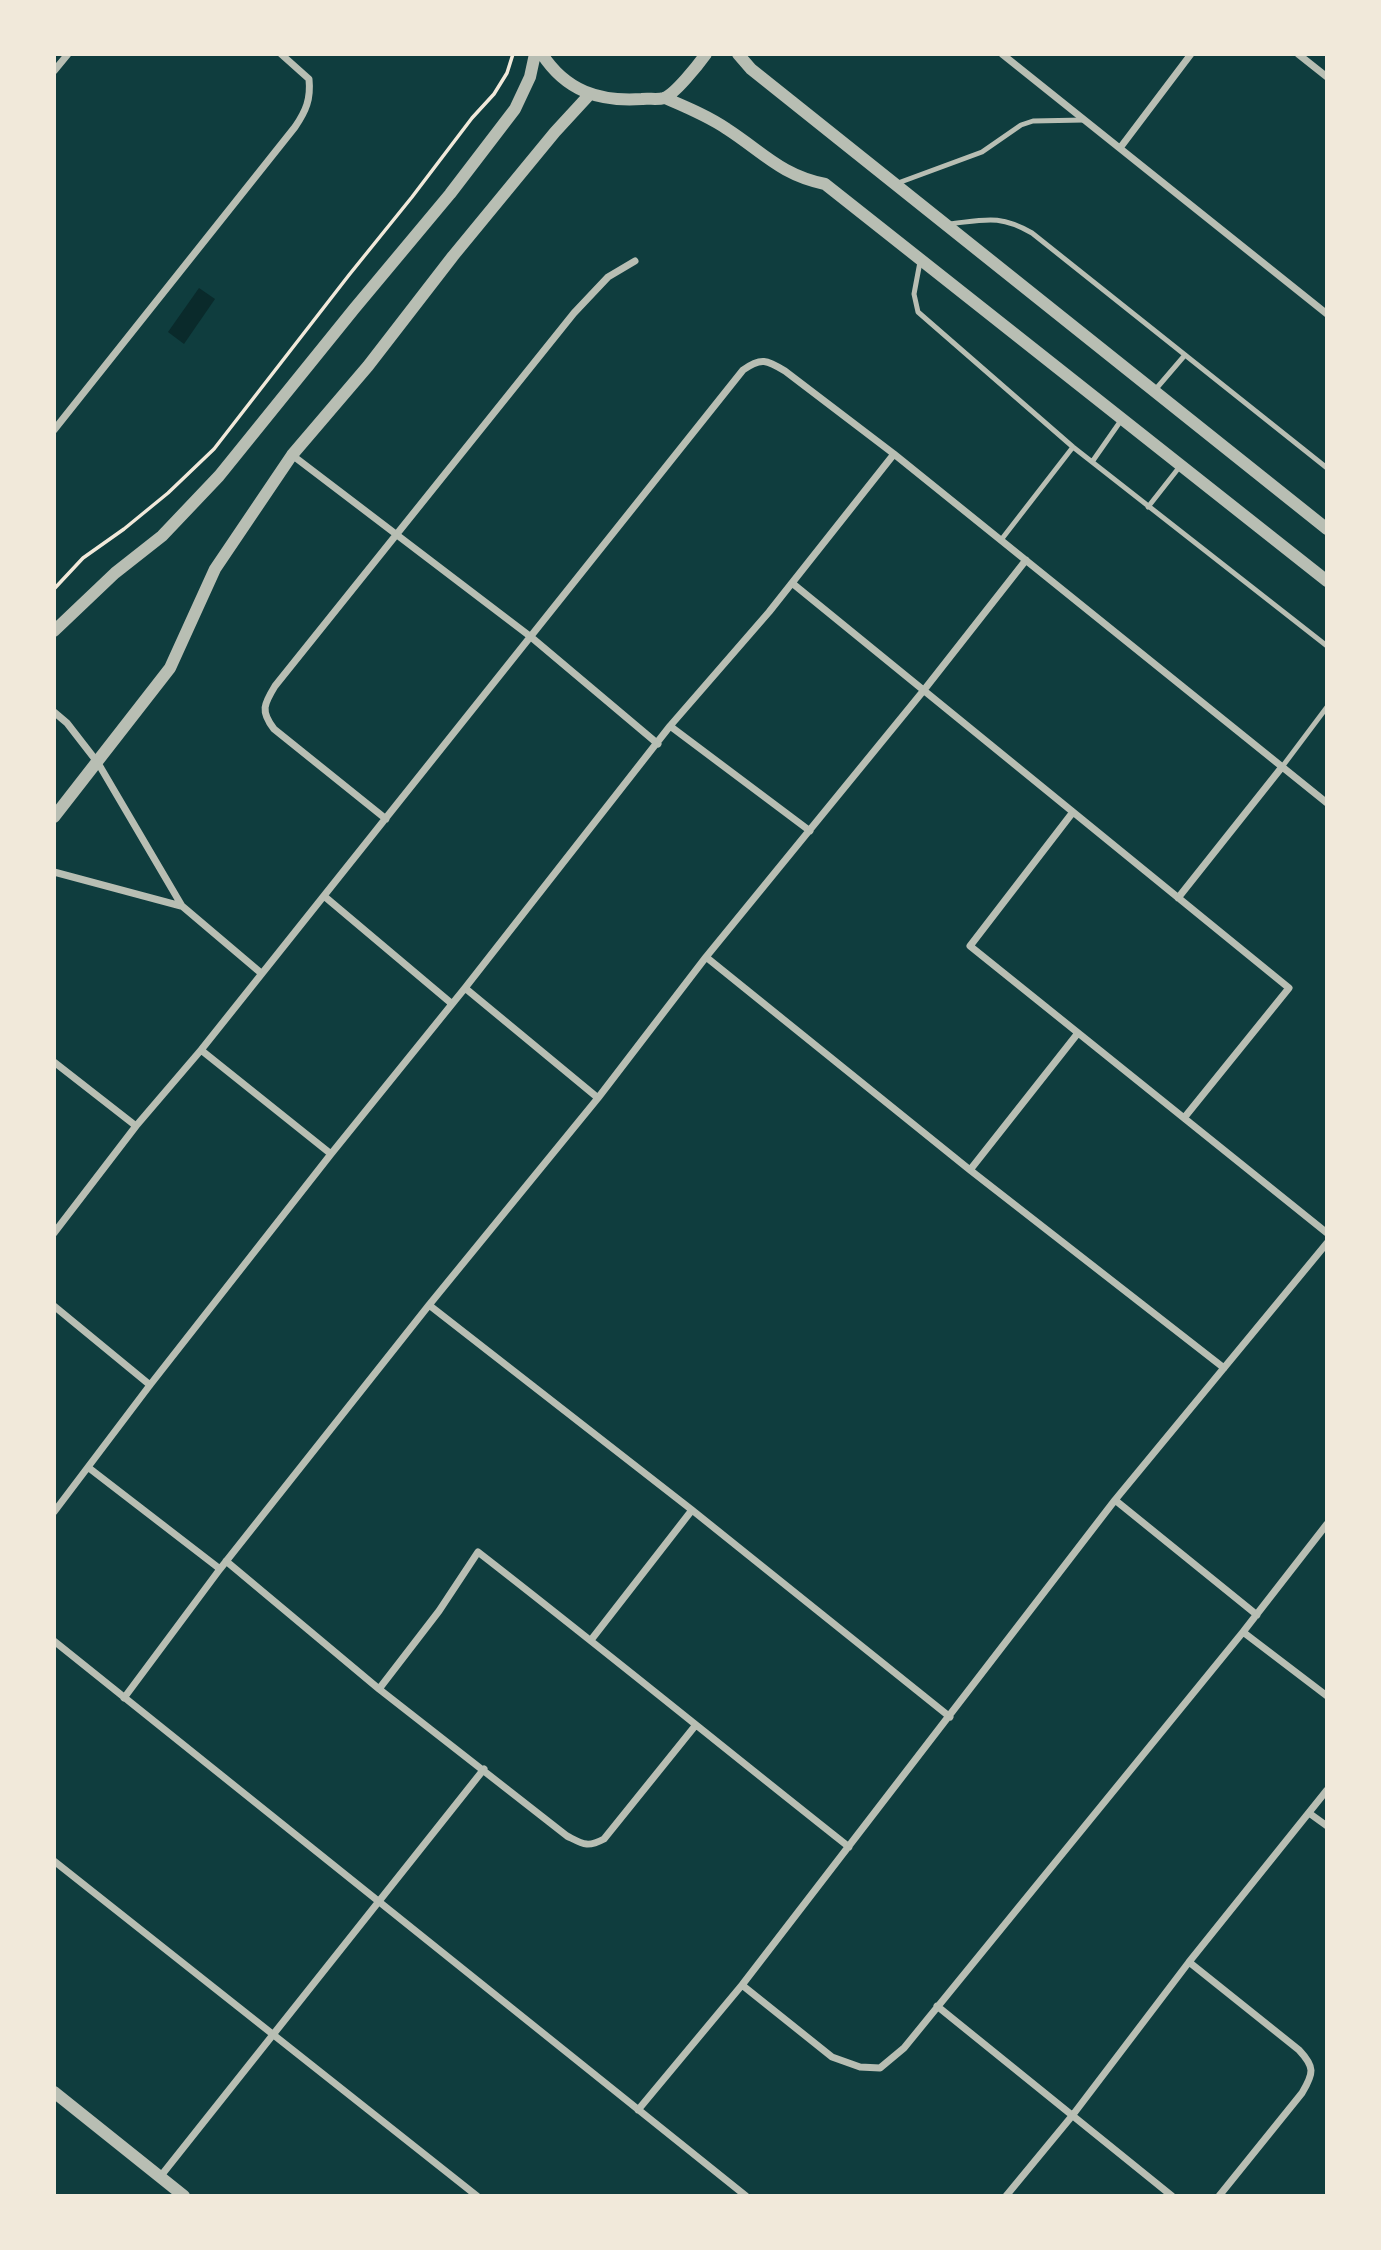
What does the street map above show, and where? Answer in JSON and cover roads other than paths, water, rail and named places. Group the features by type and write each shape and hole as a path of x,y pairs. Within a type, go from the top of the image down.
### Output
{"street":[{"path":"54,71 68,54"},
{"path":"54,430 306,110 311,94 309,79 281,54"},
{"path":"54,631 115,573 162,536 219,476 450,194 515,109 530,77 535,54"},
{"path":"542,54 568,83 590,94 618,101 665,97 727,129 802,179 825,184 1327,581"},
{"path":"665,97 694,71 706,54"},
{"path":"738,54 751,69 1327,529"},
{"path":"1002,54 1327,314"},
{"path":"1119,148 1191,54"},
{"path":"1298,54 1327,77"},
{"path":"54,817 170,668 215,569 292,455 368,366 521,173 590,94"},
{"path":"386,818 274,729 266,718 264,709 271,692 574,313 608,277 635,261"},
{"path":"54,1234 136,1126 201,1050 743,370 755,361 769,362 785,371 894,454 1327,803"},
{"path":"54,1512 331,1154 670,726 769,612 894,454"},
{"path":"292,455 531,637 658,744"},
{"path":"124,1698 226,1561 598,1098 706,957 924,691 1026,560"},
{"path":"792,583 1289,988 1184,1118"},
{"path":"54,712 67,723 97,763 182,906 261,973"},
{"path":"670,726 810,831"},
{"path":"1178,898 1282,767"},
{"path":"1073,812 970,946 1327,1233"},
{"path":"54,872 182,906"},
{"path":"324,896 451,1003"},
{"path":"706,957 970,1170 1224,1368"},
{"path":"465,988 598,1098"},
{"path":"970,1170 1078,1033"},
{"path":"201,1050 331,1154"},
{"path":"54,1062 136,1126"},
{"path":"638,2110 742,1985 1115,1500 1325,1247"},
{"path":"429,1305 692,1510 950,1717"},
{"path":"54,1306 150,1385"},
{"path":"89,1468 220,1569"},
{"path":"1115,1500 1257,1615"},
{"path":"591,1640 692,1510"},
{"path":"742,1985 832,2057 860,2067 880,2068 904,2048 1257,1615 1327,1524"},
{"path":"379,1689 439,1611 478,1552 849,1847"},
{"path":"226,1561 379,1689 567,1836 582,1844 593,1845 604,1839 695,1726"},
{"path":"1243,1632 1327,1696"},
{"path":"54,1642 746,2196"},
{"path":"160,2177 484,1769"},
{"path":"1006,2196 1072,2116 1189,1962 1327,1790"},
{"path":"1309,1813 1327,1826"},
{"path":"54,1861 477,2196"},
{"path":"1189,1962 1299,2050 1309,2061 1312,2070 1302,2093 1219,2196"},
{"path":"937,2007 1172,2196"},
{"path":"54,2092 184,2196"}],"lane":[{"path":"895,184 982,152 1021,125 1033,121 1084,120"},
{"path":"946,225 996,219 1014,222 1032,233 1327,468"},
{"path":"920,259 914,294 918,312 1073,447 1327,646"},
{"path":"1154,391 1185,355"},
{"path":"1092,462 1122,419"},
{"path":"1000,540 1073,447"},
{"path":"1148,507 1181,465"},
{"path":"1282,767 1327,708"}],"water":[{"path":"199,288 215,299 184,344 168,332"}]}
